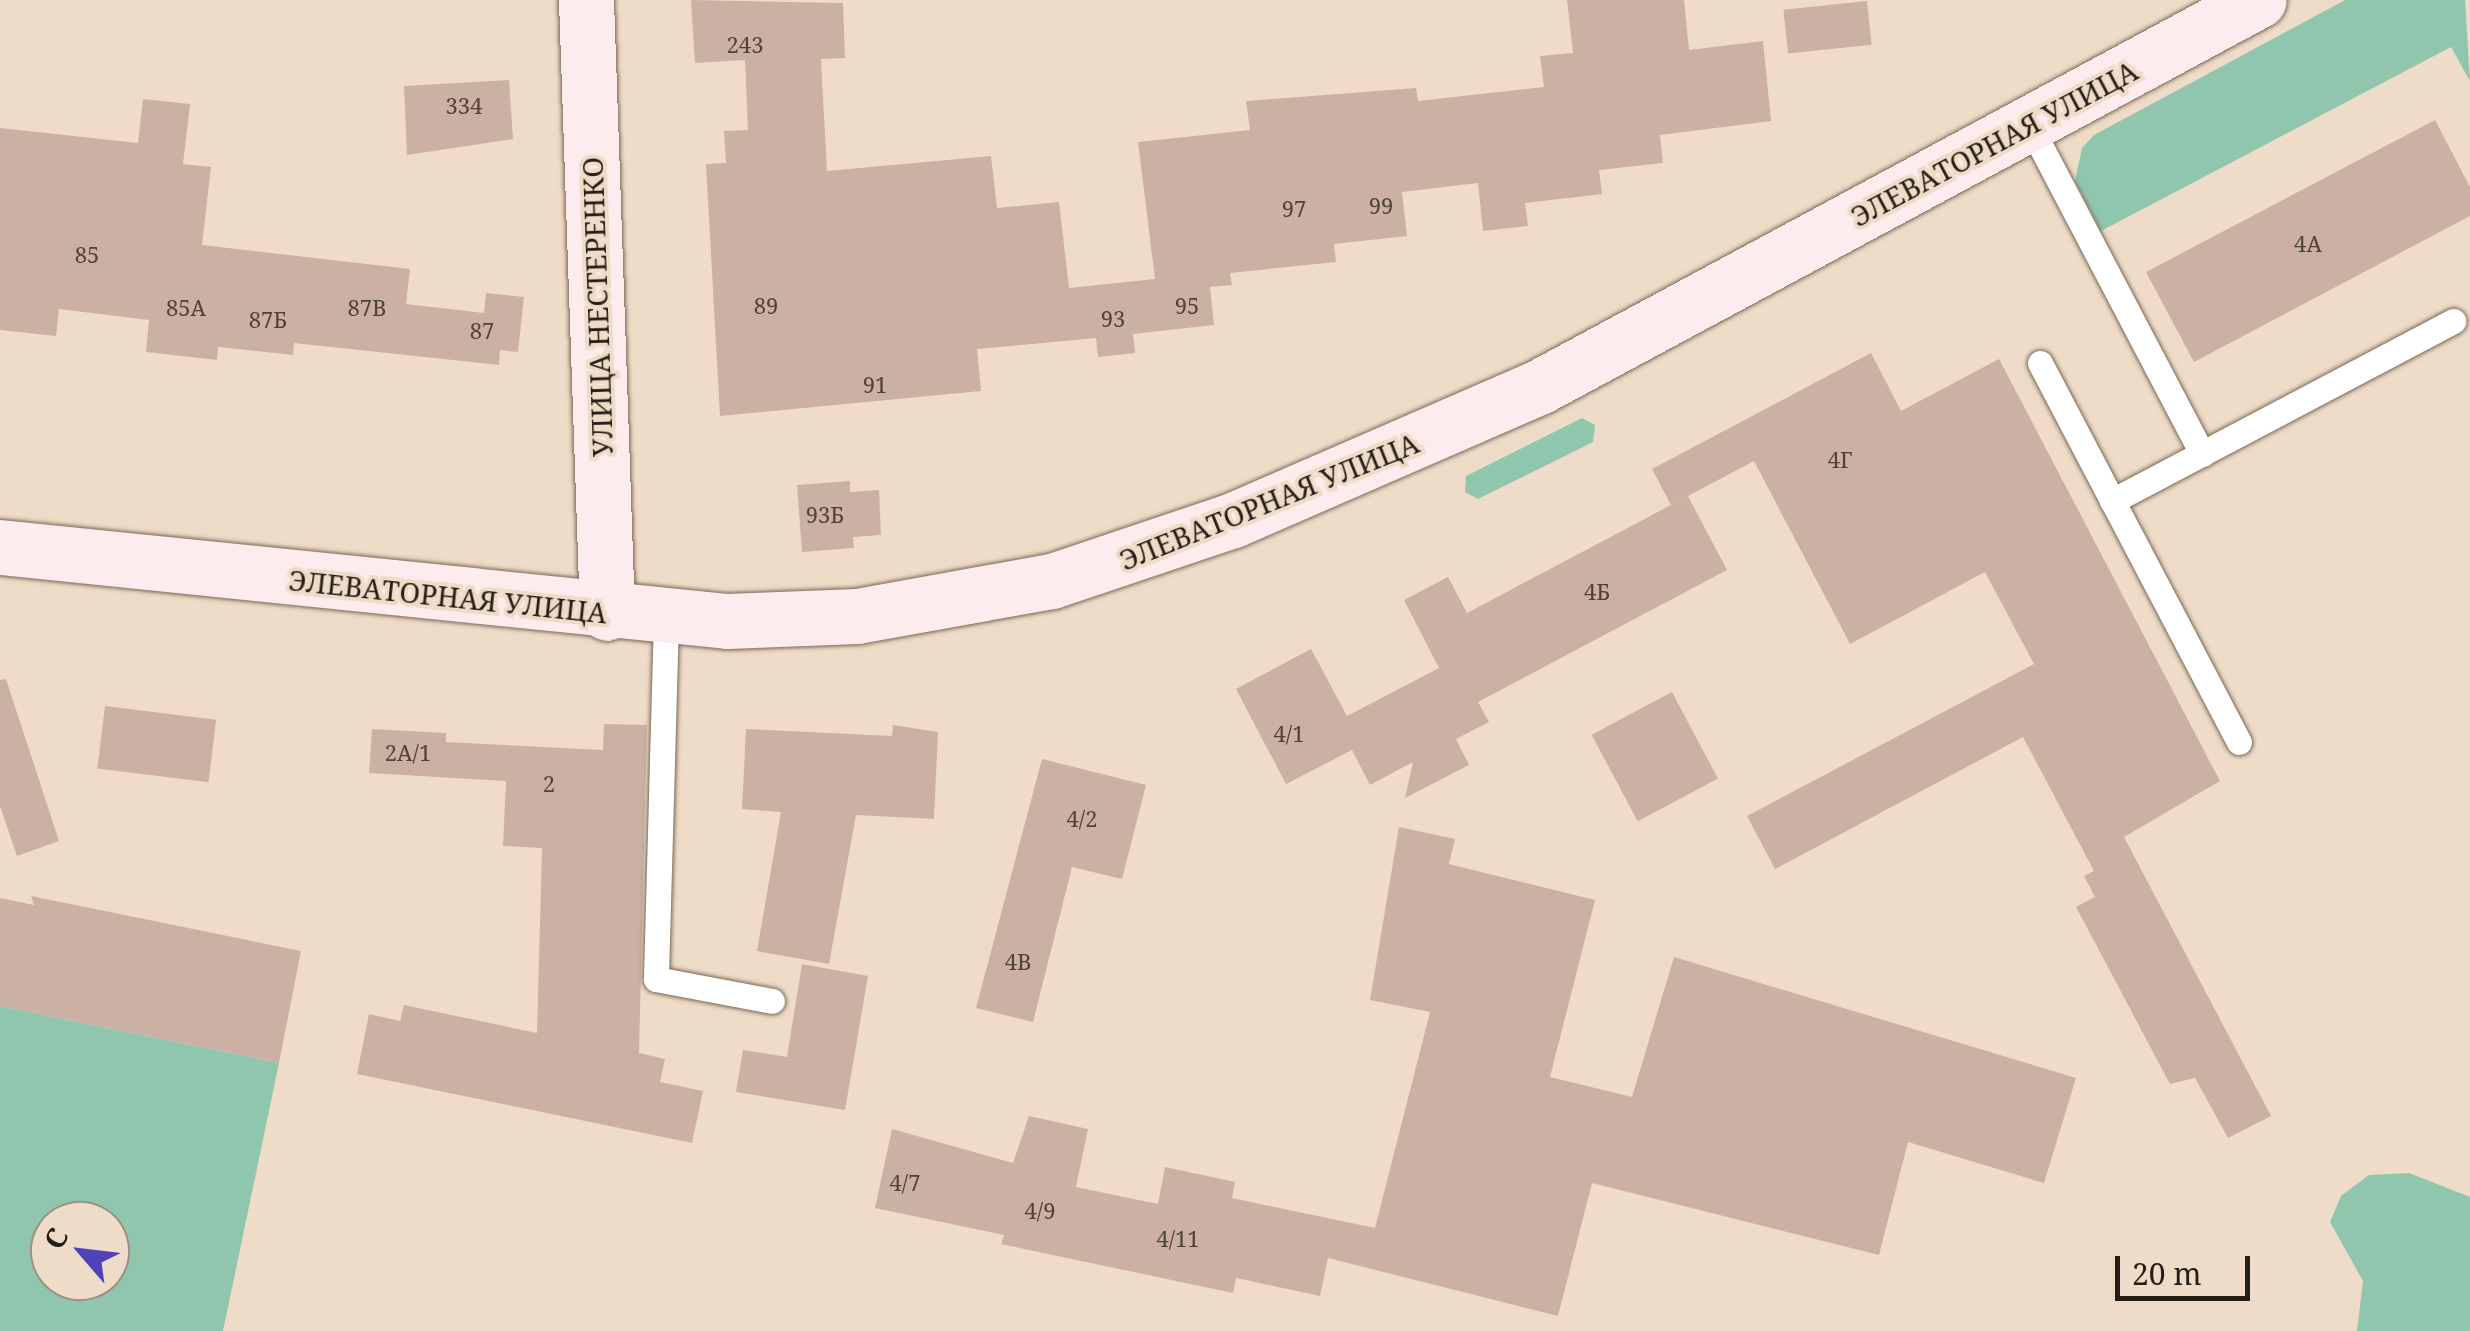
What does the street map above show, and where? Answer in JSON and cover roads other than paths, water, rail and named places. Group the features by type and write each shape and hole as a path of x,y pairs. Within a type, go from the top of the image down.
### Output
{"street":[{"name":"УЛИЦА НЕСТЕРЕНКО","path":"586,0 608,613"},
{"name":"ЭЛЕВАТОРНАЯ УЛИЦА","path":"0,547 666,618 875,614 968,601 1146,555 1539,388 2259,0"}],"lane":[{"path":"2028,124 2202,454"},
{"path":"2112,501 2454,321"},
{"path":"2040,363 2239,742"},
{"path":"666,618 656,979 772,1001"}]}
